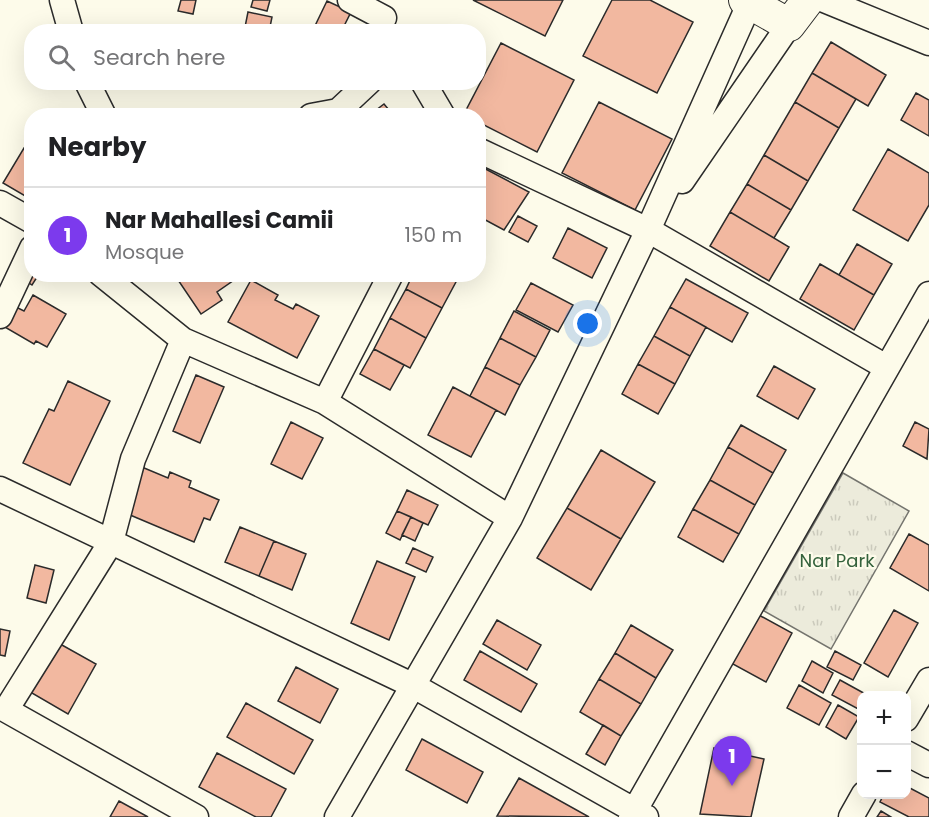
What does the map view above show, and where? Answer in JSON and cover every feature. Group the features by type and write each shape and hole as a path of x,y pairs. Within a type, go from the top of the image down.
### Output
{"main road":[{"path":"748,1 789,25 808,0"}],"street":[{"path":"62,0 69,24"},
{"path":"350,0 382,24"},
{"path":"824,0 929,43"},
{"path":"337,817 510,518 648,230 748,1"},
{"path":"648,230 789,25"},
{"path":"91,90 100,108"},
{"path":"341,108 360,90"},
{"path":"428,90 438,108"},
{"path":"486,154 648,230 886,367"},
{"path":"0,203 24,216"},
{"path":"0,316 24,265"},
{"path":"111,282 183,340 325,402 510,518"},
{"path":"325,402 387,282"},
{"path":"0,489 412,685 637,815 886,367 929,294"},
{"path":"183,340 133,459 111,542 3,713 196,817"},
{"path":"911,711 929,680"},
{"path":"911,756 929,765"},
{"path":"851,817 862,799"}],"green space":[{"name":"Nar Park","path":"843,473 909,511 831,649 764,611"}],"building":[{"path":"181,0 196,0 193,14 178,11"},
{"path":"253,0 270,0 267,11 251,7"},
{"path":"473,0 563,0 545,36"},
{"path":"612,0 650,0 693,22 657,93 583,56"},
{"path":"327,1 351,12 345,24 316,24"},
{"path":"248,12 272,17 271,24 246,24"},
{"path":"831,42 886,75 868,106 812,73"},
{"path":"501,43 574,80 537,152 486,126 486,108 467,108 477,90 486,90 486,72"},
{"path":"812,73 856,99 839,128 795,102"},
{"path":"916,93 929,100 929,136 901,120"},
{"path":"599,102 672,139 635,210 562,173"},
{"path":"795,102 839,128 808,181 764,155"},
{"path":"24,148 24,195 3,183"},
{"path":"888,149 929,173 929,205 908,241 853,210"},
{"path":"764,155 808,181 791,210 747,184"},
{"path":"486,169 529,192 504,230 486,220"},
{"path":"747,184 791,210 774,238 730,212"},
{"path":"730,212 789,247 769,281 710,246"},
{"path":"518,216 537,226 528,242 509,232"},
{"path":"568,228 607,248 592,278 553,258"},
{"path":"857,244 892,264 874,295 839,275"},
{"path":"820,264 874,295 854,330 800,299"},
{"path":"686,279 748,313 732,342 670,307"},
{"path":"179,282 231,282 217,292 222,300 201,314"},
{"path":"250,282 255,282 278,295 275,300 293,309 296,304 319,316 297,358 228,322"},
{"path":"409,282 456,282 442,308 406,289"},
{"path":"531,283 573,305 558,332 516,310"},
{"path":"406,289 442,308 426,338 390,318"},
{"path":"33,295 66,314 47,347 36,341 34,344 3,326 14,306 24,311"},
{"path":"670,307 706,327 690,356 654,336"},
{"path":"514,311 550,330 536,357 500,338"},
{"path":"390,318 426,338 410,368 374,349"},
{"path":"654,336 690,356 675,384 638,364"},
{"path":"500,338 536,357 520,385 485,367"},
{"path":"374,349 404,365 390,390 360,374"},
{"path":"638,364 675,384 658,414 622,394"},
{"path":"774,366 815,389 798,419 757,396"},
{"path":"485,367 520,385 505,415 470,396"},
{"path":"196,375 224,387 200,443 173,431"},
{"path":"68,381 110,401 70,485 23,463 49,409 54,411"},
{"path":"453,387 496,410 471,457 428,435"},
{"path":"291,422 323,438 302,479 271,464"},
{"path":"915,422 929,429 927,459 903,446"},
{"path":"741,425 786,450 773,473 728,447"},
{"path":"728,447 773,473 755,505 710,480"},
{"path":"601,450 655,482 621,539 567,508"},
{"path":"137,465 168,478 170,472 191,481 189,487 219,500 210,520 204,518 194,542 123,512"},
{"path":"710,480 755,505 739,534 693,509"},
{"path":"407,490 438,505 428,525 397,511"},
{"path":"567,508 621,539 591,590 537,558"},
{"path":"693,509 739,534 723,562 678,537"},
{"path":"397,511 411,517 400,540 386,533"},
{"path":"411,517 423,523 415,541 402,535"},
{"path":"240,527 274,541 259,576 225,562"},
{"path":"909,534 929,545 929,591 890,568"},
{"path":"274,541 306,554 292,590 259,576"},
{"path":"413,548 433,557 426,572 406,563"},
{"path":"377,561 415,577 389,640 351,623"},
{"path":"35,565 54,570 46,603 27,598"},
{"path":"894,610 918,623 888,677 864,663"},
{"path":"757,614 792,633 766,682 731,663"},
{"path":"497,620 541,645 527,670 483,644"},
{"path":"631,625 673,650 656,678 615,653"},
{"path":"0,629 10,631 5,656 0,655"},
{"path":"53,640 96,664 68,714 25,689"},
{"path":"480,651 537,684 521,712 464,680"},
{"path":"835,651 861,665 853,680 827,667"},
{"path":"615,653 656,678 641,704 599,679"},
{"path":"812,661 833,673 823,693 802,681"},
{"path":"296,667 338,689 320,723 278,701"},
{"path":"599,679 641,704 621,736 580,712"},
{"path":"840,680 860,691 857,691 857,708 832,695"},
{"path":"799,685 831,703 819,725 787,708"},
{"path":"246,703 313,740 294,774 227,737"},
{"path":"838,705 857,716 857,720 846,739 826,727"},
{"path":"603,725 621,736 605,765 586,754"},
{"path":"422,739 483,772 467,803 406,770"},
{"path":"714,748 764,759 751,817 700,814"},
{"path":"217,753 286,789 271,817 256,817 199,787"},
{"path":"519,778 589,817 497,816"},
{"path":"911,789 929,798 929,817 909,817 880,802 882,799 911,799"},
{"path":"119,801 148,817 110,817"},
{"path":"881,811 891,817 877,817"}],"place":[{"name":"Nar Mahallesi Camii","path":"732,786"}]}
